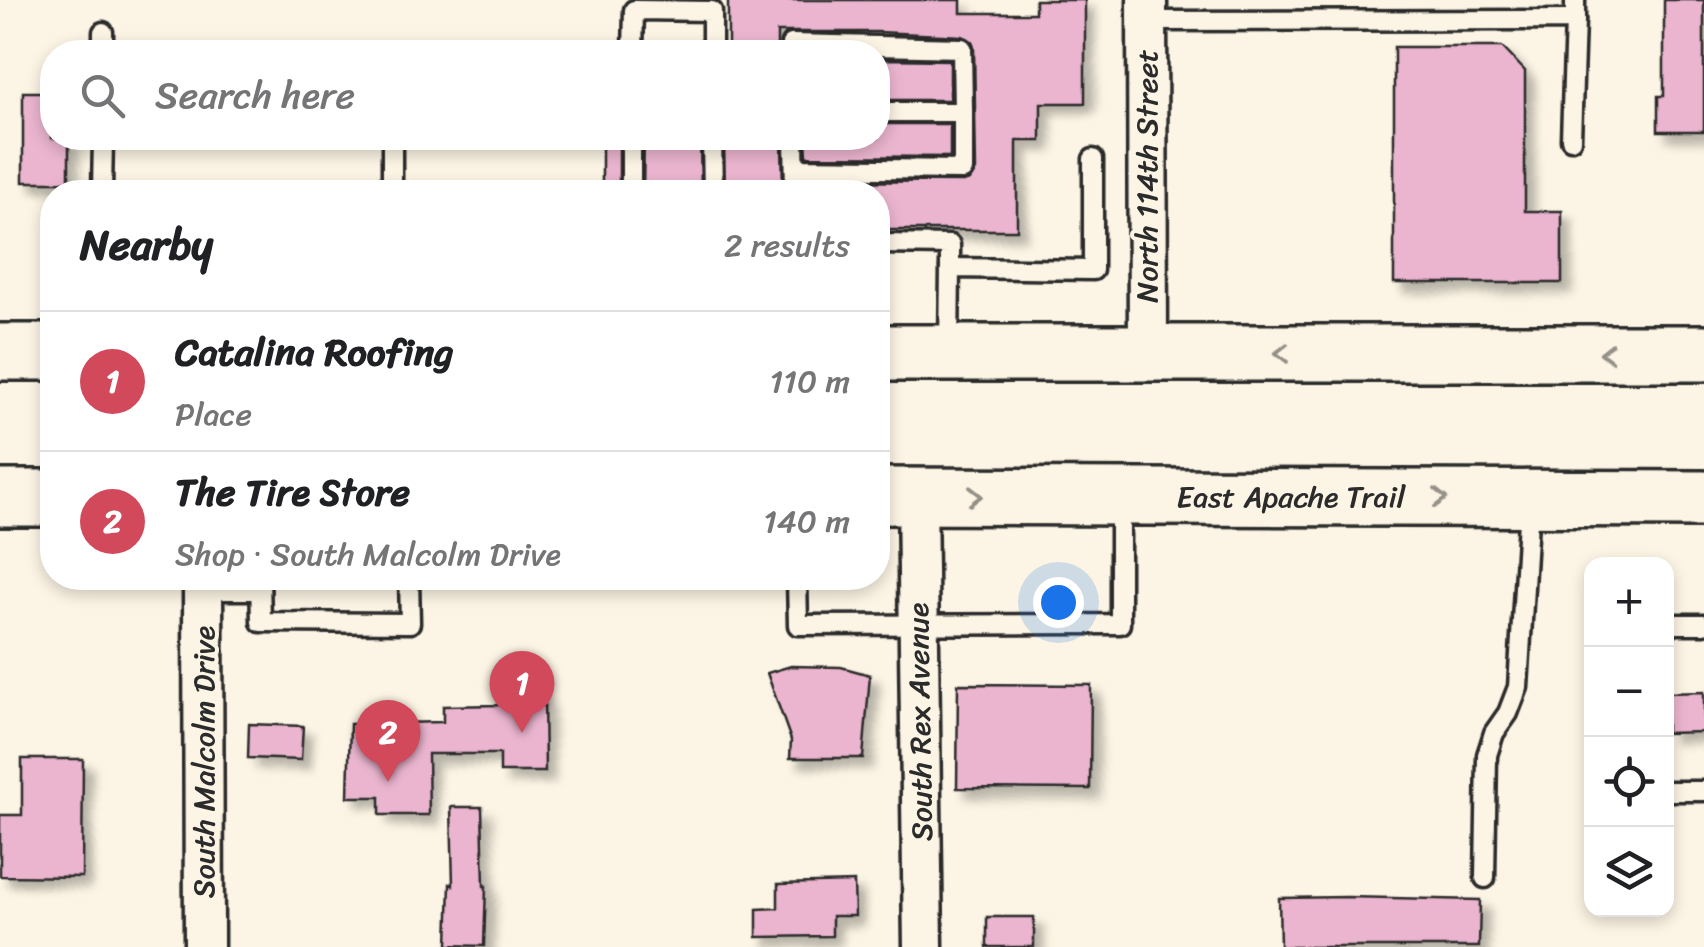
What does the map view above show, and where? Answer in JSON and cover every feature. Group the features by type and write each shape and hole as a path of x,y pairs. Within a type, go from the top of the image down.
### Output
{"main road":[{"path":"0,352 40,352"},
{"path":"890,353 1704,353"},
{"name":"East Apache Trail","path":"897,496 1704,499"},
{"path":"0,498 40,498"}],"street":[{"name":"North 114th Street","path":"1147,10 1148,353"},
{"name":"South Rex Avenue","path":"897,496 919,624 923,947"},
{"name":"South Malcolm Drive","path":"204,590 204,947"}],"lane":[{"path":"1571,138 1575,0"},
{"path":"633,40 634,10 712,11 712,40"},
{"path":"1147,10 1575,20"},
{"path":"103,32 103,40"},
{"path":"795,168 963,170 962,48 890,46"},
{"path":"890,112 964,112"},
{"path":"102,180 103,150"},
{"path":"392,150 392,180"},
{"path":"630,180 632,150"},
{"path":"712,150 712,180"},
{"path":"794,150 795,180"},
{"path":"950,268 1093,270 1093,159"},
{"path":"890,244 950,245 949,353"},
{"path":"797,590 798,626 1120,624 1120,496"},
{"path":"1484,878 1487,755 1518,686 1529,498"},
{"path":"260,590 261,622 410,623 409,590"},
{"path":"1674,624 1704,624"},
{"path":"1674,791 1704,791"}],"building":[{"path":"728,0 961,0 961,13 1035,13 1035,0 1085,0 1085,103 1041,103 1041,141 1017,141 1017,230 890,230 890,182 963,182 970,180 976,170 972,41 962,36 878,32 777,32 777,40 728,40"},
{"path":"1664,0 1704,0 1704,131 1658,131 1658,96 1664,96"},
{"path":"1394,47 1502,47 1525,71 1525,211 1562,211 1562,283 1394,283"},
{"path":"890,59 950,60 950,100 890,100"},
{"path":"23,92 40,92 40,150 69,150 69,180 23,182"},
{"path":"890,124 950,124 950,157 807,156 807,150 890,150"},
{"path":"602,150 619,150 619,180 602,180"},
{"path":"644,150 700,150 701,180 643,180"},
{"path":"724,150 782,150 783,180 725,180"},
{"path":"791,666 841,667 870,675 863,758 790,758 791,740 767,673"},
{"path":"958,684 1091,685 1090,789 957,788"},
{"path":"1704,692 1704,732 1674,733 1674,693"},
{"path":"544,694 545,772 500,772 500,754 428,754 429,815 380,815 380,797 348,797 350,724 443,722 443,706 500,705 500,695"},
{"path":"249,724 303,726 301,760 248,758"},
{"path":"22,759 83,759 82,877 0,876 0,815 22,815"},
{"path":"451,807 482,807 484,946 448,945 450,884 453,885"},
{"path":"854,882 855,916 832,916 832,936 757,937 757,909 778,908 778,884"},
{"path":"1279,898 1480,900 1479,947 1280,947"},
{"path":"987,917 1034,917 1034,947 987,947"}],"place":[{"name":"Catalina Roofing","path":"522,733"},
{"name":"The Tire Store","path":"388,782"}]}
